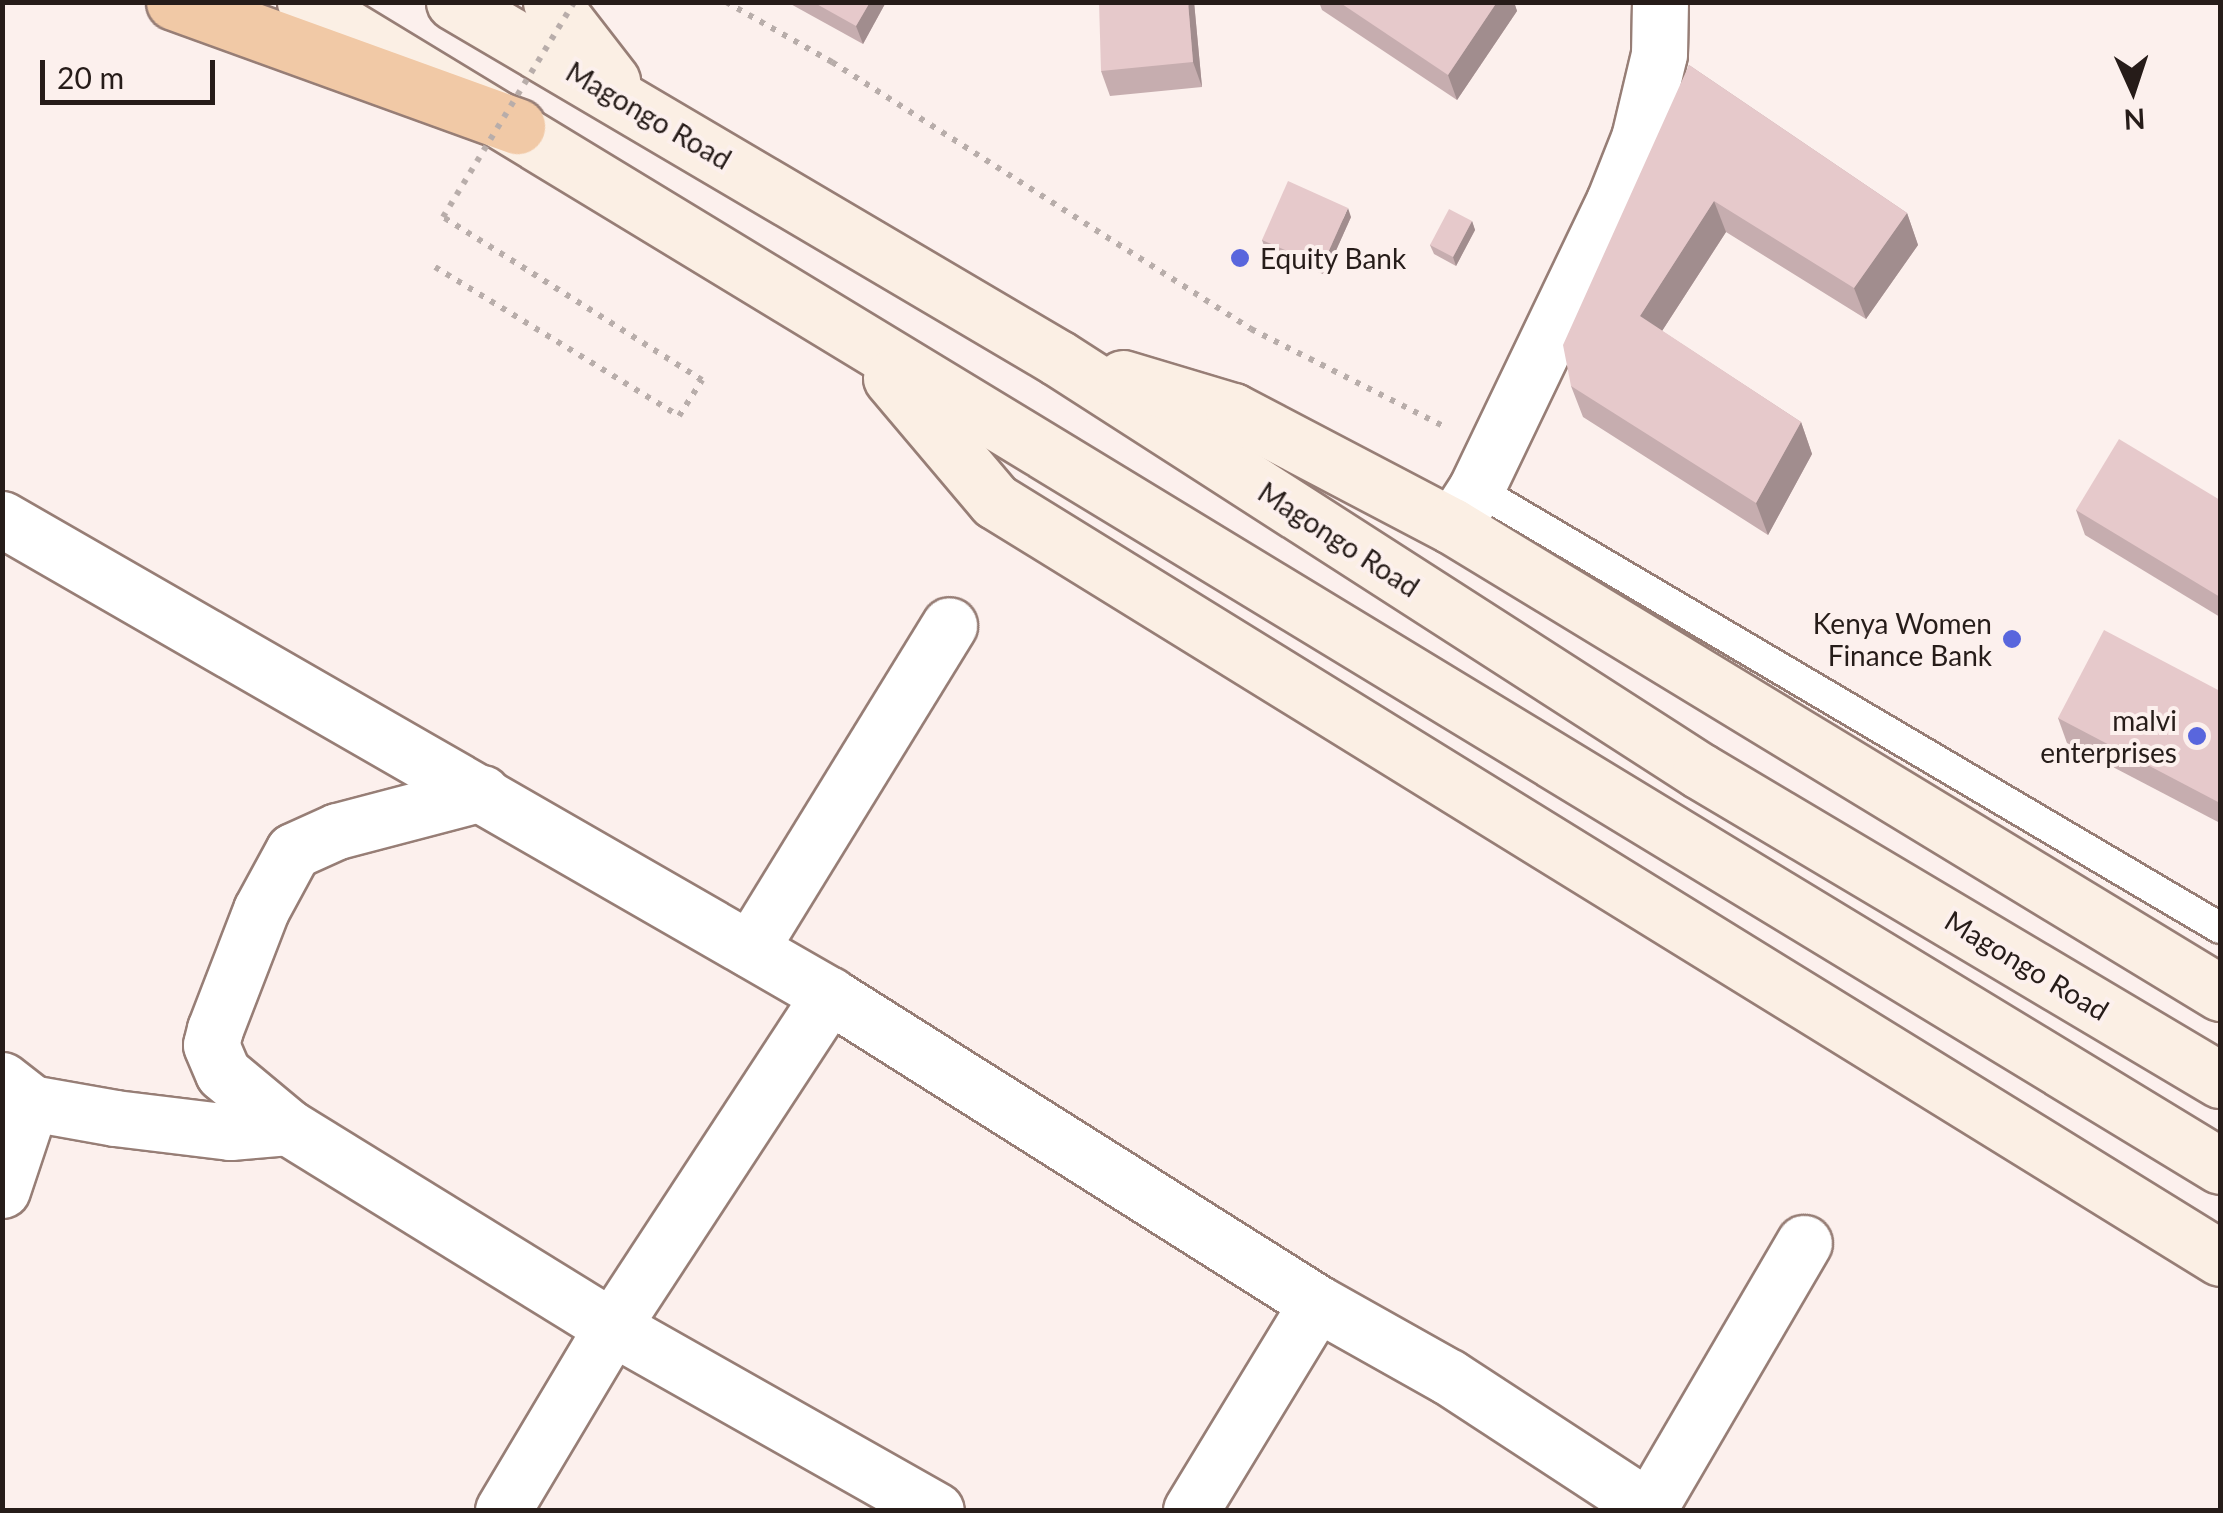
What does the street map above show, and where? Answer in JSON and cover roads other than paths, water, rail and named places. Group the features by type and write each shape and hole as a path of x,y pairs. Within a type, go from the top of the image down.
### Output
{"highway":[{"path":"174,2 517,126"}],"main road":[{"path":"305,2 517,126 861,342 2220,1166"},
{"name":"Magongo Road","path":"454,2 1058,358 1700,771 2220,1080"},
{"path":"551,2 630,103"},
{"path":"861,342 995,501 2220,1258"},
{"path":"1058,358 1474,490 2220,993"}],"street":[{"path":"1474,490 1639,138 1659,54 1660,2"},
{"path":"2,519 829,995 1318,1303 1449,1377 1650,1510 1804,1243"},
{"path":"750,948 949,625"},
{"path":"482,793 336,830 293,851 282,866 212,1045 234,1086 288,1127 612,1327 936,1510"},
{"path":"503,1510 612,1327 829,995"},
{"path":"2,1190 17,1091 208,1130 288,1127"},
{"path":"1191,1510 1318,1303"}],"lane":[{"path":"1474,490 2220,928"}],"place":[{"name":"Equity Bank","path":"1240,258"},
{"name":"Kenya Women Finance Bank","path":"2012,639"},
{"name":"malvi enterprises","path":"2197,736"}]}
